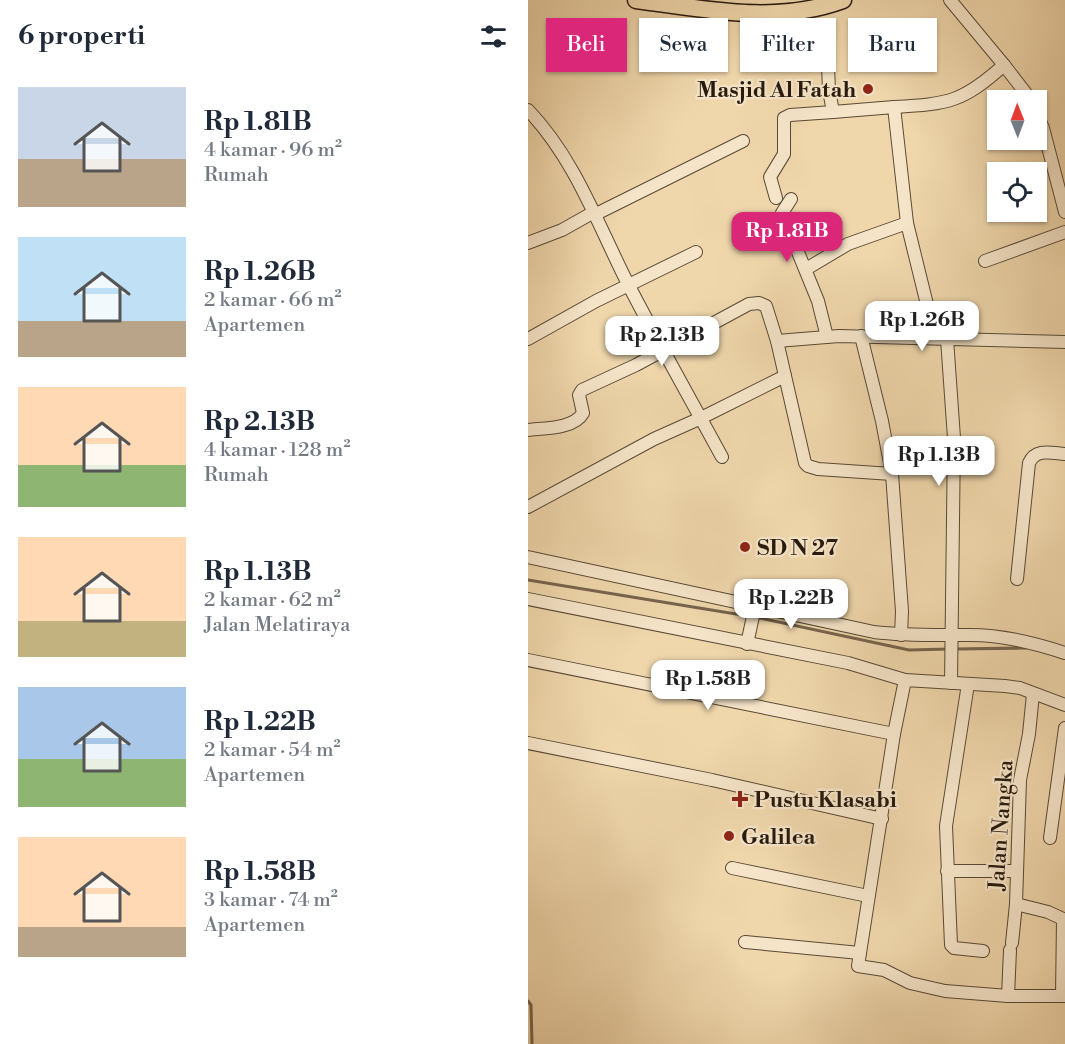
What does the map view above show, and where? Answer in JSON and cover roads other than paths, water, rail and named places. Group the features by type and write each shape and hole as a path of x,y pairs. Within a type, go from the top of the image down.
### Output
{"highway":[{"path":"636,0 746,14 786,14 820,8 843,0"}],"street":[{"path":"950,0 1023,90"},
{"path":"776,198 770,177 784,153 784,118 790,115 927,105 956,99 977,89 1004,65"},
{"path":"828,72 833,112"},
{"path":"894,107 907,223 941,338 954,438 951,680"},
{"path":"528,111 554,141 595,213 629,285 722,457"},
{"path":"528,243 562,230 743,141"},
{"path":"1047,147 1065,212"},
{"path":"1051,160 1065,156"},
{"path":"791,199 782,213 818,301 827,337"},
{"path":"806,269 848,244 907,223"},
{"path":"985,261 1065,232"},
{"path":"528,339 596,301 696,252"},
{"path":"528,430 555,427 580,417 583,413 579,395 582,390 636,365 749,304 762,303 766,306 777,341 802,456 808,466 860,473 892,474"},
{"path":"861,336 888,444 902,611 901,635"},
{"path":"777,341 861,336 1065,342"},
{"path":"528,507 654,439 785,376"},
{"path":"1017,579 1029,463 1036,453 1065,454"},
{"path":"528,557 754,611 901,635 951,640 972,634 1000,637 1065,652"},
{"path":"528,599 748,639 848,663 905,680 951,680 968,684 1005,686 1065,705"},
{"path":"748,639 754,611"},
{"path":"528,660 894,734"},
{"path":"905,680 894,734 858,966 884,970 910,983 945,991 1008,996 1064,996"},
{"path":"968,684 948,808 946,841 951,945 954,948 983,951"},
{"name":"Jalan Nangka","path":"1033,694 1029,734 1020,780 1016,904 1048,912 1063,920 1064,996"},
{"path":"1050,838 1065,728"},
{"path":"528,743 712,780 882,819"},
{"path":"732,868 868,896"},
{"path":"947,871 1017,870"},
{"path":"1008,996 1016,904"},
{"path":"745,942 860,953"}],"waterway":[{"path":"528,580 748,616"},
{"path":"755,617 909,650 949,649"},
{"path":"955,649 1027,648"},
{"path":"528,1001 531,1005 532,1044"}],"place":[{"name":"Masjid Al Fatah","path":"868,89"},
{"name":"SD N 27","path":"745,547"},
{"name":"Pustu Klasabi","path":"740,799"},
{"name":"Galilea","path":"729,836"}]}
